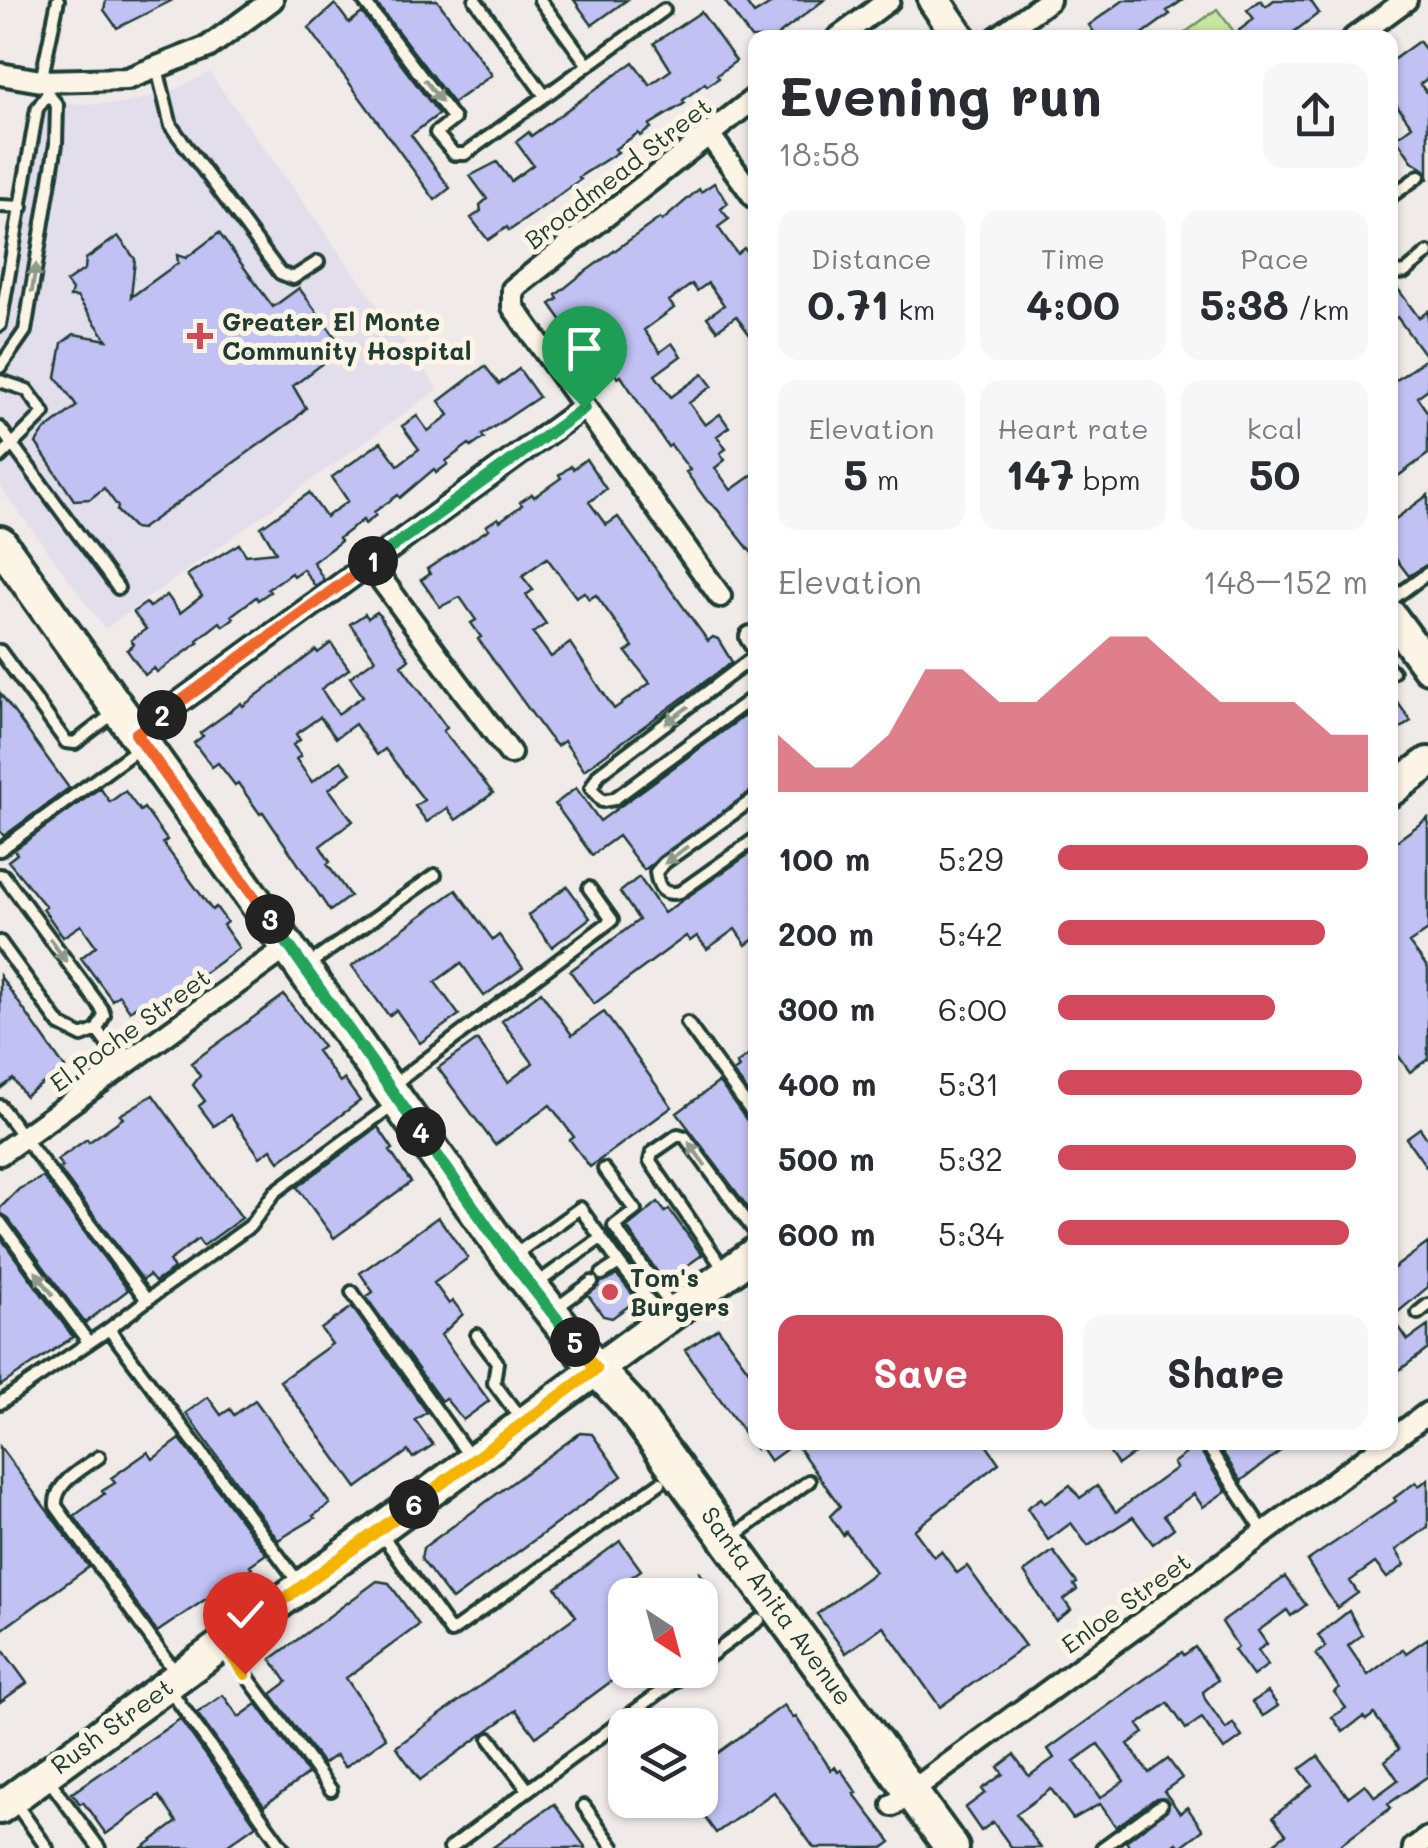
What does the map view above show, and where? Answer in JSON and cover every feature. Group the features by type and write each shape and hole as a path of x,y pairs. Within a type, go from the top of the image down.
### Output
{"main road":[{"name":"Santa Anita Avenue","path":"1,546 510,1259 596,1369 628,1402 728,1540 902,1798 924,1848"},
{"name":"Santa Anita Avenue","path":"596,1369 610,1409 759,1620 902,1798 952,1848"}],"street":[{"path":"0,74 46,86 127,78 208,46 272,0"},
{"path":"849,30 889,0"},
{"path":"934,0 955,30"},
{"path":"1008,30 1049,0"},
{"path":"1365,30 1406,0"},
{"name":"Broadmead Street","path":"584,408 513,307 513,289 748,103"},
{"path":"708,133 748,188"},
{"path":"133,729 584,408 720,596"},
{"path":"370,563 510,752"},
{"path":"1398,626 1428,667"},
{"path":"1398,786 1428,763"},
{"name":"El Poche Street","path":"0,1154 123,1066 297,957"},
{"name":"Rush Street","path":"6,1804 748,1258"},
{"name":"Enloe Street","path":"1398,1436 1428,1414"},
{"name":"Enloe Street","path":"902,1798 1378,1450"},
{"path":"1414,1848 1428,1838"}],"lane":[{"path":"0,324 38,109 46,86 58,0"},
{"path":"363,0 454,119 436,133 454,154 465,154 664,10"},
{"path":"474,0 546,96"},
{"path":"540,0 588,65"},
{"path":"157,67 171,126 280,273 293,278 318,262"},
{"path":"0,367 25,330 56,144 57,105 46,86"},
{"path":"1398,191 1418,176"},
{"path":"0,206 22,207"},
{"path":"1398,273 1405,272 1428,253"},
{"path":"0,382 27,390 44,413 0,457"},
{"path":"0,428 118,588"},
{"path":"1398,595 1428,573"},
{"path":"748,650 598,774 591,788 602,802 614,800 748,701"},
{"path":"0,651 66,742 75,744 133,729"},
{"path":"0,850 133,729"},
{"path":"748,803 664,864 656,872 657,882 663,892 680,892 748,844"},
{"path":"297,957 435,875"},
{"path":"0,876 4,876 102,1009 104,1016 97,1030 82,1036 60,1025 0,942"},
{"path":"0,1403 250,1226 275,1192 612,920 589,888"},
{"path":"688,1022 748,1107"},
{"path":"97,1030 123,1066"},
{"path":"0,1106 147,1300"},
{"path":"727,1273 650,1161 652,1153 678,1135 685,1137 748,1222"},
{"path":"604,1169 635,1210 614,1226 669,1315"},
{"path":"510,1259 580,1208 619,1262 669,1315"},
{"path":"0,1222 89,1343"},
{"path":"542,1300 601,1238"},
{"path":"602,1274 619,1262"},
{"path":"542,1300 592,1282"},
{"path":"352,1292 472,1461"},
{"path":"108,1329 302,1586"},
{"path":"477,1335 496,1362 494,1384 524,1422"},
{"path":"1210,1450 1264,1533"},
{"path":"99,1457 60,1487 56,1506 283,1848"},
{"path":"728,1540 809,1481"},
{"path":"379,1530 451,1632 660,1483"},
{"path":"718,1650 759,1620"},
{"path":"223,1644 331,1790"},
{"path":"450,1848 666,1688"},
{"path":"490,1739 528,1790"},
{"path":"45,1775 99,1848"},
{"path":"6,1804 47,1848"},
{"path":"1102,1848 1161,1805"},
{"path":"584,1806 614,1848"}],"shaded area":[{"name":"Greater El Monte Community Hospital","path":"209,72 438,389 105,629 0,486 0,283 33,103 122,104 173,91"}],"green space":[{"path":"1217,9 1233,30 1189,30"}],"building":[{"path":"106,0 173,0 117,28 104,10"},
{"path":"437,0 492,75 453,103 376,3"},
{"path":"574,0 627,0 592,25"},
{"path":"724,0 744,0 754,14 777,0 824,0 785,30 748,30 748,34"},
{"path":"1124,0 1183,0 1148,30 1092,30 1089,25"},
{"path":"1260,0 1266,6 1274,0 1310,0 1319,13 1297,30 1240,30 1254,19 1247,10"},
{"path":"335,4 349,23 362,13 439,114 411,135 450,188 435,200 309,28"},
{"path":"701,12 736,61 717,75 719,78 707,86 705,83 683,100 685,103 615,149 618,152 537,211 488,240 471,218 481,211 480,205 487,199 470,176 497,162 511,181 533,165 516,142 529,132 531,136 633,62 650,85 671,70 654,43"},
{"path":"1419,41 1428,53 1428,78 1420,84 1428,94 1428,180 1425,170 1412,161 1398,141 1412,126 1398,107 1398,56"},
{"path":"714,183 728,203 721,209 729,219 718,227 737,254 744,248 748,253 748,332 736,316 717,330 707,317 724,305 708,283 697,291 692,284 669,301 674,308 644,330 660,352 672,343 681,356 655,375 671,397 703,374 712,386 689,403 705,425 720,414 729,427 717,436 726,449 720,453 725,460 715,468 731,490 748,478 748,548 707,501 686,472 690,470 671,445 668,447 621,376 618,378 594,346 585,353 550,304 582,274 660,218 662,221 699,189 701,192"},
{"name":"Greater El Monte Community Hospital","path":"219,233 273,307 299,288 341,345 293,386 306,408 295,419 141,529 134,528 117,511 104,488 90,499 74,500 36,443 44,431 77,406 56,377 62,343 74,334 107,340 77,297 70,297 72,290 66,282 85,269 86,259 118,236 135,259 131,297 178,263 177,255 186,258"},
{"path":"1398,289 1419,318 1428,311 1428,389 1417,397 1428,413 1428,454 1398,476 1398,379 1427,358 1398,318"},
{"path":"485,366 499,384 519,369 539,397 482,435 484,438 471,447 469,444 436,473 434,469 400,498 398,495 374,512 376,515 365,524 363,520 339,538 341,541 313,562 324,580 315,586 303,569 293,576 291,573 268,589 270,592 232,615 234,618 223,626 220,622 187,651 157,672 154,668 145,675 127,650 134,644 131,640 146,629 133,612 146,603 150,607 167,595 180,613 202,596 187,575 239,544 246,555 276,552 261,527 309,493 326,517 348,501 332,477 381,442 398,465 419,449 402,426 417,416 428,431 449,415 439,401"},
{"path":"586,459 606,489 589,502 606,525 618,517 708,641 718,639 732,662 584,770 564,741 557,746 548,736 478,639 481,637 471,623 476,620 460,597 440,607 421,580 430,574 427,569 489,529 486,526 498,518 500,521 522,505 520,502 561,478 559,475 571,466 573,469","holes":["547,558 576,597 584,592 589,599 596,595 633,647 626,652 650,683 614,709 570,643 551,657 533,633 546,624 526,595 533,590 522,576"]},
{"path":"1428,495 1428,564 1409,576 1398,562 1398,517"},
{"path":"377,612 409,659 401,665 447,728 443,731 493,793 456,820 447,808 427,822 415,806 424,800 385,749 377,755 355,724 336,738 320,717 296,734 300,740 293,745 301,756 296,759 312,782 341,761 351,773 329,789 353,821 320,846 330,862 327,864 350,896 330,911 263,812 260,814 218,763 212,767 194,743 203,736 200,733 241,703 243,706 316,650 318,653 331,643 349,669 321,689 338,714 363,696 350,677 375,659 350,624 365,614 368,618"},
{"path":"0,693 69,788 4,836 0,831"},
{"path":"1398,703 1411,721 1398,730"},
{"path":"748,713 748,793 644,870 618,836 592,855 555,804 576,788 600,821"},
{"path":"100,788 110,802 125,791 140,811 144,808 167,840 163,843 212,910 216,907 227,922 223,925 239,948 147,1015 139,1004 130,1011 119,995 112,1000 81,958 96,946 81,925 63,937 43,909 46,907 8,861 17,854 14,850"},
{"path":"1428,818 1428,930 1409,943 1428,968 1428,1059 1410,1072 1398,1055 1398,840"},
{"path":"748,855 748,943 735,929 707,949 697,936 690,941 686,936 594,1004 570,971 639,920 620,892 639,877 664,913"},
{"path":"567,886 590,918 552,947 528,915"},
{"path":"456,890 493,940 499,935 523,968 484,996 461,963 435,982 459,1015 420,1043 396,1010 389,1016 352,966"},
{"path":"0,976 65,1068 25,1096 13,1079 0,1089"},
{"path":"541,992 572,1035 604,1012 672,1107 590,1167 550,1105 495,1145 438,1068 477,1040 508,1082 533,1063 502,1021"},
{"path":"284,995 323,1047 317,1051 360,1101 279,1161 271,1149 260,1157 230,1115 214,1126 199,1106 205,1101 193,1085 200,1076 191,1063"},
{"path":"748,1056 748,1092 733,1072 739,1068 736,1064"},
{"path":"719,1082 748,1122 748,1208 677,1113"},
{"path":"153,1095 242,1218 203,1246 198,1239 169,1261 174,1269 155,1282 149,1275 143,1280 59,1169 63,1167 57,1160 87,1139 89,1142 123,1118 120,1115"},
{"path":"378,1127 411,1182 334,1238 297,1187"},
{"path":"1420,1128 1428,1140 1428,1169 1406,1138"},
{"path":"43,1177 128,1290 85,1323 7,1217 0,1213 0,1208 19,1189"},
{"path":"658,1202 665,1212 669,1209 702,1255 664,1282 627,1227"},
{"path":"438,1217 468,1258 434,1283 449,1304 453,1301 463,1314 441,1335 489,1401 463,1420 445,1398 441,1401 366,1297 373,1292 360,1273"},
{"path":"0,1237 73,1337 0,1386"},
{"path":"1428,1243 1428,1287 1398,1312 1398,1265"},
{"path":"617,1275 637,1300 612,1318 603,1316 588,1295 601,1282"},
{"path":"352,1307 427,1412 415,1420 433,1445 413,1458 408,1451 357,1488 280,1381 332,1344 321,1329"},
{"path":"1398,1326 1408,1340 1428,1326 1428,1349 1398,1371"},
{"path":"718,1328 748,1369 748,1438 685,1350"},
{"path":"208,1397 221,1415 230,1409 234,1415 255,1400 330,1504 278,1540 186,1413"},
{"path":"580,1433 592,1434 622,1476 452,1600 421,1559 423,1548"},
{"path":"180,1439 266,1554 250,1565 252,1568 157,1632 74,1516 115,1483 111,1478 148,1452 153,1459"},
{"path":"0,1447 89,1567 0,1631"},
{"path":"762,1450 785,1450 770,1461"},
{"path":"800,1450 990,1450 999,1463 914,1530 934,1557 941,1551 957,1573 967,1566 1025,1646 940,1707 883,1626 846,1653 817,1614 875,1572 830,1516 840,1506"},
{"path":"1108,1450 1139,1450 1118,1465"},
{"path":"1190,1450 1200,1450 1226,1491 1203,1507 1194,1494 1164,1515 1174,1528 1153,1544 1133,1517 1088,1546 1071,1523 1048,1540 1027,1508 1041,1498 1045,1503 1070,1485 1080,1498 1097,1486 1116,1512 1176,1468 1173,1463"},
{"path":"1221,1450 1282,1450 1241,1481"},
{"path":"1428,1479 1428,1527 1396,1550 1405,1565 1387,1578 1375,1563 1350,1581 1358,1593 1337,1608 1307,1561 1396,1501 1394,1498 1416,1482 1419,1486"},
{"path":"620,1541 641,1570 630,1578 608,1578 608,1684 536,1737 516,1710 420,1780 396,1747 576,1616 556,1588"},
{"path":"1053,1551 1077,1583 1077,1590 1064,1600 1071,1610 1056,1621 1024,1572"},
{"path":"1285,1577 1306,1605 1291,1616 1287,1610 1258,1631 1267,1644 1258,1650 1268,1665 1253,1676 1234,1650 1238,1647 1222,1622"},
{"path":"377,1581 389,1583 419,1625 346,1678 386,1738 345,1767 336,1755 323,1764 271,1694 287,1682 271,1659"},
{"path":"1349,1611 1362,1635 1348,1646 1368,1675 1403,1649 1406,1653 1428,1638 1428,1776 1336,1848 1267,1848 1286,1834 1273,1817 1312,1785 1300,1769 1318,1756 1348,1797 1365,1784 1375,1797 1398,1780 1385,1761 1399,1749 1374,1714 1343,1732 1332,1717 1346,1708 1334,1692 1339,1688 1316,1654 1326,1647 1318,1635"},
{"path":"0,1646 27,1683 0,1702"},
{"path":"1195,1647 1218,1680 1203,1692 1205,1699 1226,1729 1233,1723 1242,1737 1224,1750 1202,1718 1186,1729 1168,1703 1138,1725 1144,1733 1128,1744 1149,1773 1168,1759 1182,1778 1164,1791 1180,1813 1187,1807 1203,1830 1180,1847 1177,1843 1169,1848 1130,1848 1126,1841 1168,1809 1165,1798 1156,1798 1116,1827 1100,1804 1073,1819 1051,1789 1016,1814 1041,1848 1012,1848 993,1822 981,1831 965,1808 1003,1774 998,1767 1014,1755 1029,1776 1054,1758 1048,1749 1182,1652 1184,1655","holes":["1098,1744 1124,1781 1100,1798 1074,1761"]},
{"path":"1268,1692 1278,1706 1263,1716 1252,1702"},
{"path":"223,1695 239,1717 257,1704 308,1774 264,1806 197,1713"},
{"path":"784,1705 831,1770 841,1770 857,1793 854,1794 891,1842 883,1848 814,1848 774,1792 716,1833 705,1818 718,1818 718,1753"},
{"path":"180,1719 256,1825 224,1848 142,1848 177,1822 159,1796 106,1834 72,1793"},
{"path":"554,1804 586,1848 492,1848"}],"place":[{"name":"Greater El Monte Community Hospital","path":"200,336"},
{"name":"Tom's Burgers","path":"610,1292"}],"route":[{"path":"245,1674 223,1644 596,1369 510,1259 136,734 584,408"}]}
